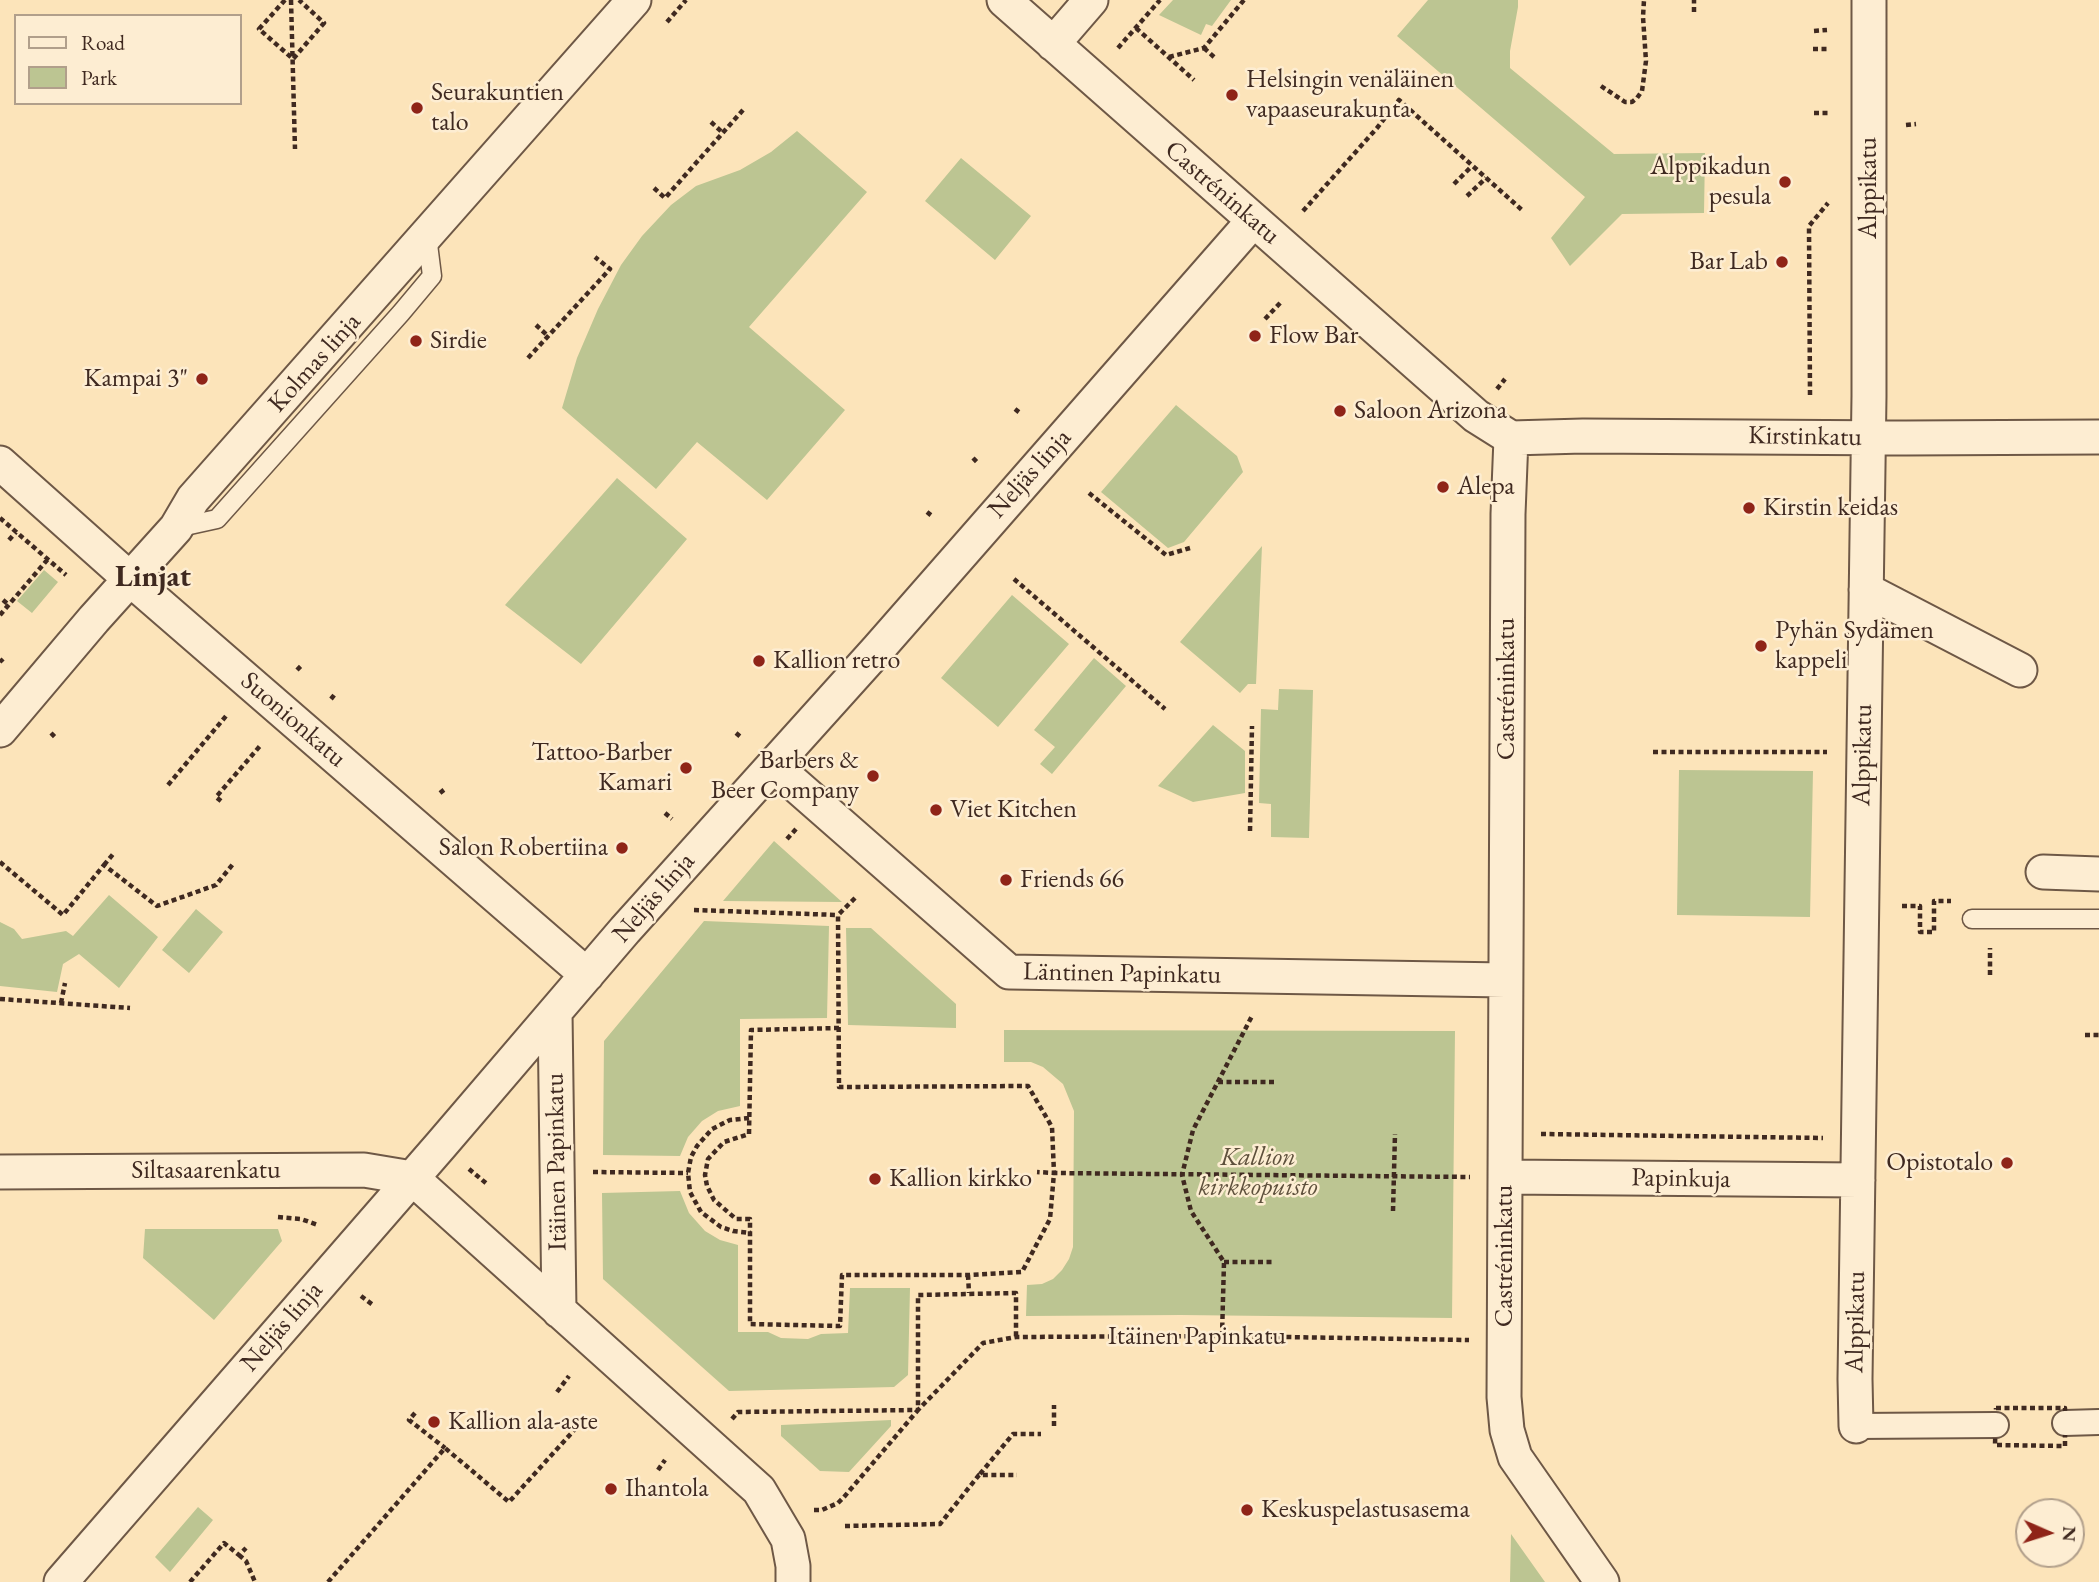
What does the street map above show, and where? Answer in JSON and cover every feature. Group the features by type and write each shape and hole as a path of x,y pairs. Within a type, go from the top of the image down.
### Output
{"street":[{"name":"Kolmas linja","path":"0,730 176,528 194,499 634,0"},
{"name":"Castréninkatu","path":"1004,0 1476,416 1511,438 1508,521 1504,1397 1507,1430 1515,1457 1602,1582"},
{"path":"1053,44 1091,0"},
{"name":"Alppikatu","path":"1856,1426 1868,438 1869,0"},
{"name":"Neljäs linja","path":"61,1582 732,809 774,766 1253,221"},
{"name":"Kirstinkatu","path":"1511,438 2099,437"},
{"name":"Suonionkatu","path":"0,463 587,975"},
{"path":"1866,590 2020,670"},
{"name":"Läntinen Papinkatu","path":"774,766 1009,972 1505,980"},
{"path":"2043,872 2099,874"},
{"name":"Itäinen Papinkatu","path":"555,1012 559,1311"},
{"name":"Siltasaarenkatu","path":"0,1172 364,1170 412,1178"},
{"name":"Papinkuja","path":"1505,1177 1858,1180"},
{"name":"Itäinen Papinkatu","path":"412,1178 759,1490 772,1510"},
{"path":"2065,1426 2099,1422"},
{"path":"1856,1426 1996,1426"},
{"path":"772,1510 788,1539 793,1582"}],"lane":[{"path":"176,528 217,519 401,313 432,276 427,236"},
{"path":"1972,919 2099,919"}],"path":[{"path":"285,0 259,29 293,59"},
{"path":"291,0 295,149"},
{"path":"293,59 324,23 299,0"},
{"path":"667,22 686,0"},
{"path":"1118,48 1160,0"},
{"path":"1169,57 1204,48 1244,0"},
{"path":"1601,86 1625,102 1632,103 1642,90 1646,61 1644,0"},
{"path":"1694,12 1695,0"},
{"path":"1136,28 1194,79"},
{"path":"1814,31 1827,30"},
{"path":"1204,48 1214,57"},
{"path":"1813,49 1827,49"},
{"path":"1303,211 1399,100 1522,209"},
{"path":"654,188 665,198 743,110"},
{"path":"1814,113 1828,113"},
{"path":"711,122 723,133"},
{"path":"1905,125 1916,124"},
{"path":"1454,184 1472,166"},
{"path":"1468,196 1486,178"},
{"path":"1810,395 1809,226 1828,203"},
{"path":"528,358 610,269 595,257"},
{"path":"1265,319 1282,301"},
{"path":"536,325 548,336"},
{"path":"1015,409 1020,413"},
{"path":"972,458 978,463"},
{"path":"1089,493 1166,555 1191,548"},
{"path":"927,512 932,516"},
{"path":"0,518 74,582"},
{"path":"9,540 16,532"},
{"path":"0,615 48,559"},
{"path":"1014,579 1165,709"},
{"path":"3,600 9,605"},
{"path":"796,662 803,668"},
{"path":"298,670 302,665"},
{"path":"168,785 226,716"},
{"path":"1250,831 1252,726"},
{"path":"51,733 57,739"},
{"path":"736,733 742,738"},
{"path":"221,802 216,797 260,746"},
{"path":"1653,752 1864,752"},
{"path":"665,813 672,819"},
{"path":"0,862 63,915 114,853"},
{"path":"104,865 157,906 216,885 233,864"},
{"path":"839,1087 838,915 855,898"},
{"path":"1902,906 1920,906 1920,932 1934,932 1934,901"},
{"path":"694,910 838,915"},
{"path":"1990,954 1990,975"},
{"path":"61,1003 65,983"},
{"path":"0,999 130,1008"},
{"path":"1222,1336 1224,1262 1191,1211 1182,1175 1193,1130 1252,1016"},
{"path":"832,1087 1028,1086 1052,1127 1054,1173 1050,1219 1022,1272 842,1275 841,1326 750,1324 750,1219 736,1219 714,1200 705,1175 708,1159 724,1142 748,1134 751,1030 839,1028"},
{"path":"2085,1035 2099,1035"},
{"path":"1218,1082 1277,1082"},
{"path":"971,1087 971,1094"},
{"path":"749,1118 730,1120 712,1129 696,1146 688,1173 690,1192 701,1212 721,1227 751,1233"},
{"path":"1393,1211 1395,1134"},
{"path":"1505,1134 1858,1139"},
{"path":"593,1172 688,1173"},
{"path":"1037,1172 1505,1177"},
{"path":"278,1217 318,1224"},
{"path":"1224,1262 1275,1262"},
{"path":"968,1275 969,1293"},
{"path":"709,1445 738,1412 918,1410 918,1295 1016,1293 1016,1338"},
{"path":"362,1296 373,1305"},
{"name":"Itäinen Papinkatu","path":"772,1510 822,1510 838,1503 918,1410 983,1343 1016,1338 1222,1336 1504,1342"},
{"path":"557,1392 569,1376"},
{"path":"1054,1426 1055,1405"},
{"path":"415,1413 409,1420 509,1502 586,1416"},
{"path":"1996,1426 2065,1426"},
{"path":"1996,1426 2065,1426"},
{"path":"845,1526 940,1524 1013,1434 1041,1434"},
{"path":"328,1582 445,1448"},
{"path":"658,1469 665,1460"},
{"path":"979,1475 1017,1475"},
{"path":"190,1582 224,1543 246,1561 256,1582"},
{"path":"239,1555 246,1548"}],"green space":[{"path":"1173,0 1231,0 1212,26 1206,24 1201,35 1159,15"},
{"path":"1428,0 1518,0 1510,68 1614,154 1705,153 1704,213 1622,214 1570,266 1551,238 1585,197 1397,36"},
{"path":"797,131 867,192 749,327 845,410 767,500 697,442 656,489 562,408 577,358 621,265 642,236 671,205 696,186 740,170 771,152"},
{"path":"961,158 1031,216 995,260 925,201"},
{"path":"1176,405 1237,456 1243,472 1184,542 1168,548 1101,492"},
{"path":"617,478 687,539 581,664 505,605"},
{"path":"1262,546 1256,684 1248,684 1240,693 1180,642"},
{"path":"44,570 58,582 32,613 17,601"},
{"path":"1012,595 1069,644 998,727 941,678"},
{"path":"1094,658 1126,686 1052,774 1040,764 1055,747 1034,730"},
{"path":"1279,689 1313,690 1309,838 1271,837 1271,804 1259,803 1261,709 1278,710"},
{"path":"1213,725 1245,751 1245,793 1193,802 1158,786"},
{"path":"1679,770 1813,771 1810,917 1677,915"},
{"path":"774,841 842,902 723,901"},
{"path":"109,895 158,937 119,988 79,954 63,964 57,992 0,986 0,922 14,929 22,939 66,931 73,936"},
{"path":"196,909 223,932 189,973 162,950"},
{"path":"704,921 829,926 827,1018 740,1019 740,1106 718,1111 702,1121 688,1137 680,1156 603,1155 604,1041"},
{"path":"846,928 871,928 956,1004 956,1028 848,1025"},
{"name":"Kallion kirkkopuisto","path":"1004,1030 1455,1031 1452,1318 1026,1316 1027,1285 1042,1284 1053,1279 1069,1259 1073,1247 1074,1111 1063,1084 1043,1067 1031,1062 1004,1062"},
{"path":"680,1191 689,1213 705,1231 720,1240 738,1245 738,1332 768,1332 781,1338 808,1339 821,1334 848,1333 850,1288 910,1288 908,1375 894,1387 729,1391 603,1279 602,1193"},
{"path":"145,1229 278,1229 282,1241 214,1320 143,1258"},
{"path":"891,1420 891,1426 849,1472 820,1471 781,1436 781,1425"},
{"path":"198,1507 213,1520 170,1572 155,1557"},
{"path":"1511,1534 1545,1582 1510,1582"}],"place":[{"name":"Helsingin venäläinen vapaaseurakunta","path":"1232,95"},
{"name":"Seurakuntien talo","path":"417,108"},
{"name":"Alppikadun pesula","path":"1785,182"},
{"name":"Bar Lab","path":"1782,262"},
{"name":"Flow Bar","path":"1255,336"},
{"name":"Sirdie","path":"416,341"},
{"name":"Kampai 3\"","path":"202,379"},
{"name":"Saloon Arizona","path":"1340,411"},
{"name":"Alepa","path":"1443,487"},
{"name":"Kirstin keidas","path":"1749,508"},
{"name":"Pyhän Sydämen kappeli","path":"1761,646"},
{"name":"Kallion retro","path":"759,661"},
{"name":"Tattoo-Barber Kamari","path":"686,768"},
{"name":"Barbers & Beer Company","path":"873,776"},
{"name":"Viet Kitchen","path":"936,810"},
{"name":"Salon Robertiina","path":"622,848"},
{"name":"Friends 66","path":"1006,880"},
{"name":"Opistotalo","path":"2007,1163"},
{"name":"Kallion kirkko","path":"875,1179"},
{"name":"Kallion ala-aste","path":"434,1422"},
{"name":"Ihantola","path":"611,1489"},
{"name":"Keskuspelastusasema","path":"1247,1510"}],"district":[{"name":"Linjat","path":"153,578"}]}
